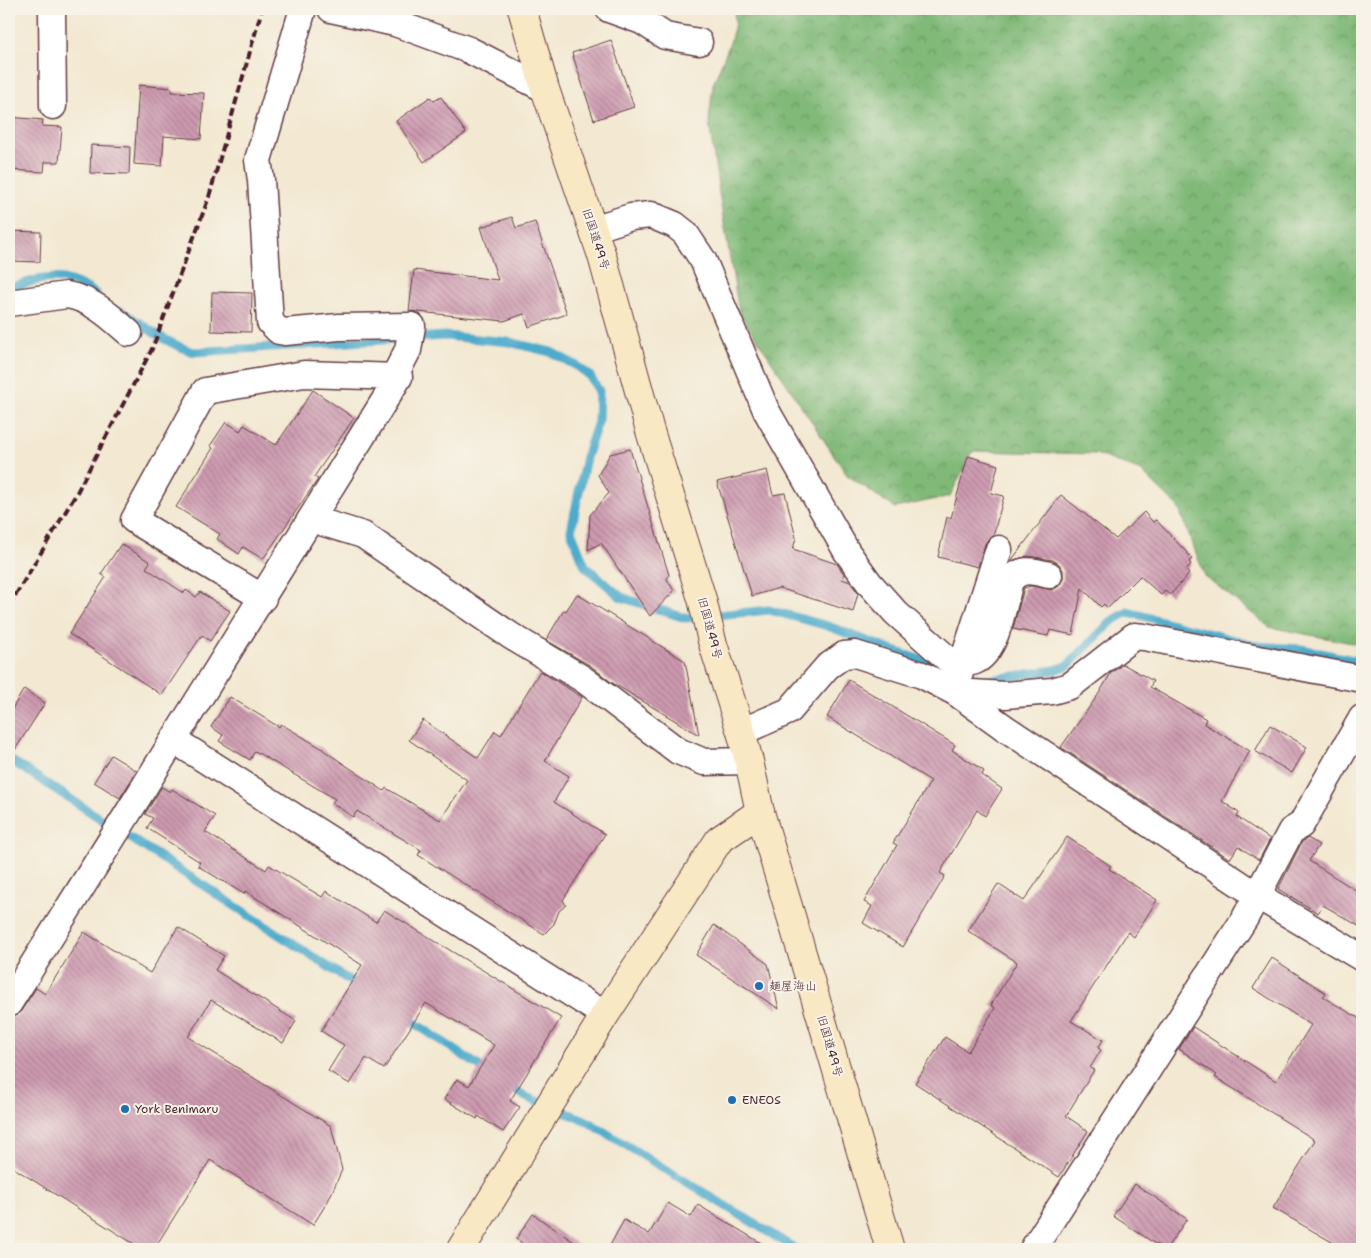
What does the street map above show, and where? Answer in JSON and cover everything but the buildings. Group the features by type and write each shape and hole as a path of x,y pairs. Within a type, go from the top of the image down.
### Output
{"street":[{"path":"52,9 53,106"},
{"path":"303,9 258,160 261,180 270,322 279,331 285,332 339,327 410,338 394,377"},
{"path":"331,9 395,23 469,50 545,89"},
{"name":"旧国道49号","path":"522,9 545,89 602,256 650,432 750,761 760,812 890,1249"},
{"path":"609,9 642,21 665,36 699,42"},
{"path":"593,229 631,216 651,215 675,225 685,234 703,260 766,410 847,552 870,584 896,613 952,662 959,677 1013,733 1258,896 1362,958"},
{"path":"9,303 67,295 76,296 86,300 129,333"},
{"path":"9,1003 174,740 399,377 304,374 205,391 134,520 262,598"},
{"path":"311,519 363,535 511,636 582,679 678,751 704,762 750,761"},
{"path":"959,677 998,550"},
{"path":"959,677 983,656 993,641 1010,581 1015,574 1027,570 1049,575"},
{"path":"741,732 789,711 827,667 844,655 855,654 922,675 959,677 1005,695 1052,691 1070,686 1134,636 1362,679"},
{"path":"1033,1249 1258,896 1291,832 1301,825 1362,718"},
{"path":"174,740 605,1015"},
{"path":"461,1249 605,1015 719,840 760,812"}],"green space":[{"path":"734,9 1362,9 1362,645 1269,627 1205,576 1178,507 1141,471 1096,454 973,451 950,496 895,508 847,475 739,312 709,121 713,84 730,43 735,23"}],"waterway":[{"path":"9,288 33,281 54,278 74,282 96,294"},
{"path":"121,311 165,339 194,352 446,336 509,342 551,352 589,375 599,391 598,422 586,457 571,531 585,566 621,597 685,618 769,610 828,626 945,668"},
{"path":"962,674 983,681 1054,670 1067,666 1112,621 1128,612 1256,646 1301,649 1362,662"},
{"path":"9,759 361,988"},
{"path":"404,1016 491,1074"},
{"path":"508,1085 526,1097 585,1120 796,1249"}],"railway":[{"path":"9,606 75,496 152,349 209,197 262,9"}],"place":[{"name":"麺屋海山","path":"759,986"},
{"name":"ENEOS","path":"732,1100"},
{"name":"York Benimaru","path":"125,1109"}]}
